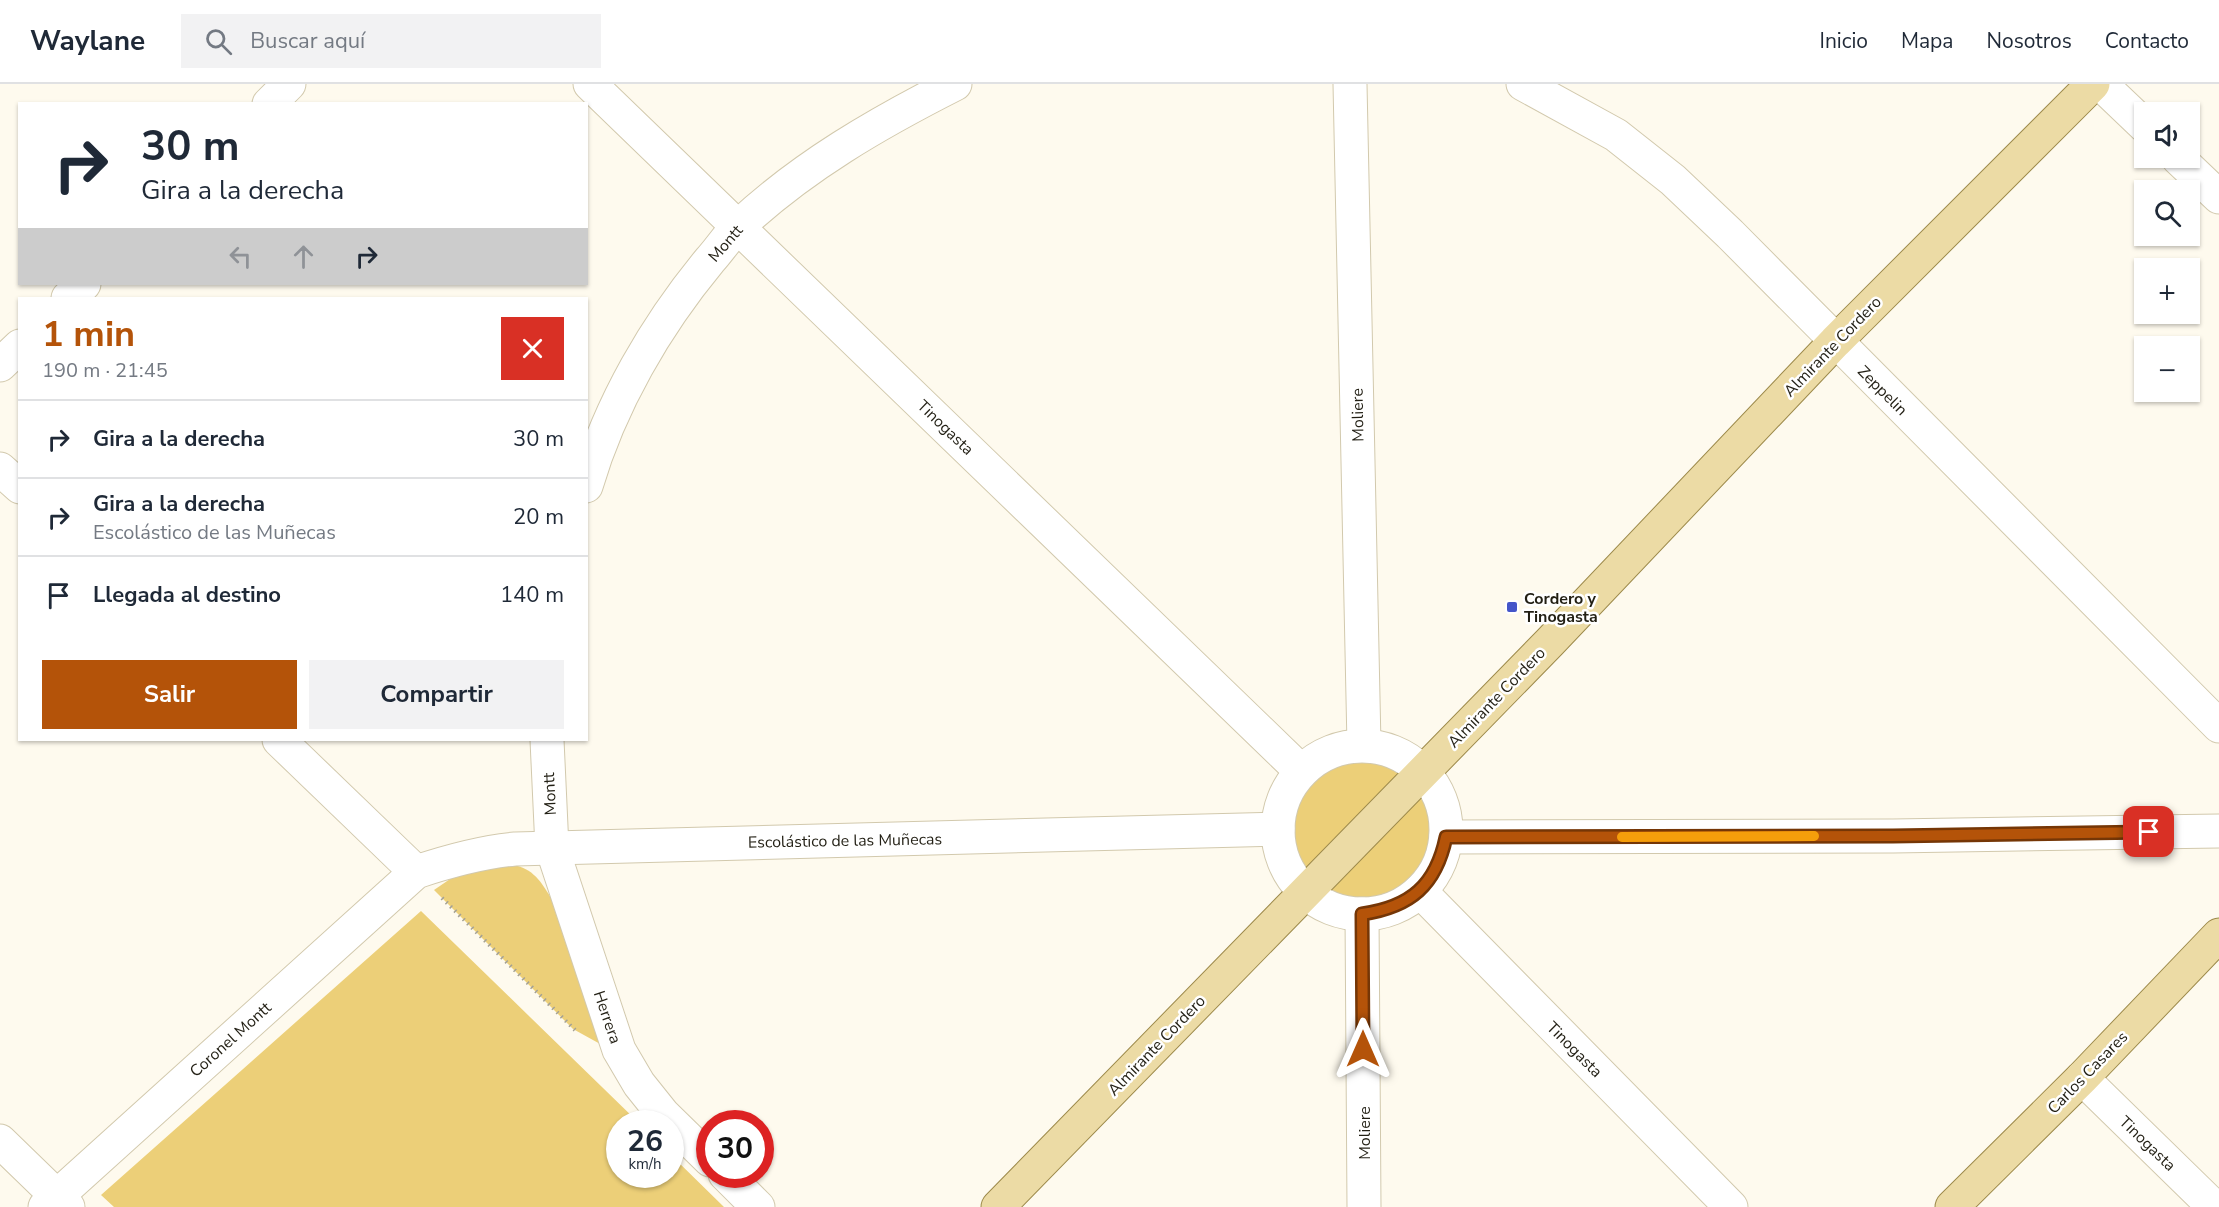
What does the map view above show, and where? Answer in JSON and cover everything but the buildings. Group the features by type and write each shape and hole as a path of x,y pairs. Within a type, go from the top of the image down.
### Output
{"main road":[{"name":"Almirante Cordero","path":"998,1207 1423,772 1835,342 2093,84"},
{"name":"Carlos Casares","path":"1952,1207 2082,1078 2219,935"}],"street":[{"path":"271,102 289,84"},
{"name":"Tinogasta","path":"590,84 1301,771"},
{"name":"Montt","path":"588,480 594,460 631,378 680,297 738,227 777,193 840,147 898,112 955,84"},
{"name":"Moliere","path":"1350,84 1364,745"},
{"name":"Zeppelin","path":"1523,84 1616,135 1673,180 1730,234 2219,726"},
{"path":"2102,84 2134,115"},
{"path":"2189,168 2219,197"},
{"path":"70,297 83,285"},
{"path":"0,365 18,348"},
{"path":"0,468 18,486"},
{"path":"280,741 416,872"},
{"name":"Montt","path":"548,741 552,848"},
{"path":"1364,745 1396,753 1423,772 1437,791 1444,813 1446,837 1442,857 1433,875 1420,891 1403,904 1383,911 1362,914 1341,912 1321,904 1306,892 1289,873 1280,852 1278,829 1281,808 1289,788 1301,771 1330,752 1364,745"},
{"name":"Escolástico de las Muñecas","path":"416,872 485,852 552,848 1278,829"},
{"path":"1446,837 1882,836 2219,831"},
{"name":"Herrera","path":"552,848 620,1050 639,1084 663,1114 696,1146"},
{"name":"Coronel Montt","path":"56,1203 416,872"},
{"name":"Tinogasta","path":"1420,891 1731,1207"},
{"name":"Moliere","path":"1362,914 1364,1207"},
{"name":"Tinogasta","path":"2082,1078 2214,1207"},
{"path":"0,1141 56,1203"},
{"path":"738,1188 758,1207"}],"path":[{"path":"416,872 573,1029 589,1039 620,1050"}],"shaded area":[{"path":"1364,759 1387,763 1407,775 1306,878 1296,856 1291,835 1291,816 1296,799 1306,784 1321,773 1340,764"},
{"path":"1420,787 1432,807 1436,825 1436,843 1423,875 1411,888 1379,905 1361,906 1339,901 1319,890"},
{"path":"508,864 529,871 551,898 602,1045 573,1029 434,890 453,877"},
{"path":"421,911 626,1110 606,1110 606,1188 684,1188 684,1168 696,1180 696,1188 705,1188 724,1207 114,1207 101,1195"}],"slow traffic":[{"path":"1622,837 1814,836"}],"place":[{"name":"Cordero y Tinogasta","path":"1512,607"}],"route":[{"path":"1363,1049 1362,914 1383,911 1403,904 1420,891 1433,875 1442,857 1446,837 1893,836 2149,832"}]}
